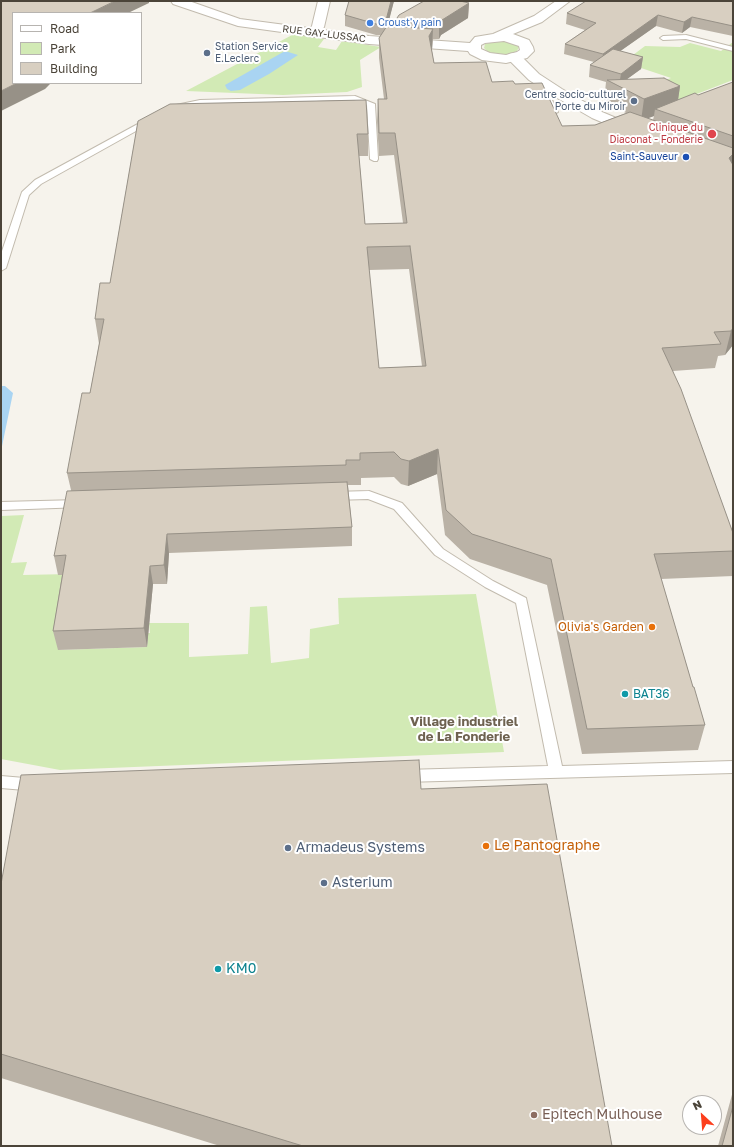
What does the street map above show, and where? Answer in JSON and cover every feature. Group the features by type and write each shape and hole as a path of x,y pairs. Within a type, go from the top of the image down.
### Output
{"street":[{"name":"RUE GAY-LUSSAC","path":"178,1 238,22 369,40 474,47"},
{"path":"313,33 318,27 324,1"},
{"path":"496,36 512,38 524,43 527,47 526,51 514,58 487,57 475,50 474,47 480,40 496,36 538,19 564,1"},
{"path":"524,43 538,19"},
{"path":"514,58 534,77 556,92 597,115 642,130"}],"lane":[{"path":"695,34 733,44"},
{"path":"663,38 686,37 733,49"},
{"path":"556,92 548,99 559,121"},
{"path":"174,109 200,102 355,98 371,104 374,159"},
{"path":"1,268 25,194 38,182 160,116"},
{"path":"321,497 369,495 398,506 439,552 489,584 522,601 556,771"},
{"path":"1,506 89,504"},
{"path":"394,776 733,767"},
{"path":"1,782 46,786"}],"green space":[{"path":"294,34 324,39 318,47 336,50 342,41 381,47 360,60 362,87 347,92 283,95 186,91"},
{"path":"500,40 515,44 519,47 517,51 511,54 503,55 494,54 484,48 485,44"},
{"path":"733,42 733,80 676,102 646,87 671,78 635,66 629,58 645,46 680,47 690,43 721,51"},
{"path":"24,515 11,563 27,562 23,575 70,574 58,650 147,647 148,633 150,633 149,623 189,623 189,657 248,654 250,607 267,606 271,663 309,658 310,629 339,624 338,598 476,594 504,752 60,770 1,759 1,521 2,516"}],"water":[{"path":"285,51 298,55 269,74 240,90 231,91 227,89 225,85"},
{"path":"1,386 5,386 13,393 1,451"}],"building":[{"path":"1,1 115,1 92,12 12,12 12,84 15,84 1,91"},
{"path":"349,1 391,1 385,24 376,24 345,15"},
{"path":"424,1 460,1 469,3 442,20 439,24 395,21 399,15"},
{"path":"586,1 733,1 733,26 692,17 684,22 658,15 603,54 565,44 596,23 567,13"},
{"path":"387,26 433,29 429,36 434,63 486,62 492,82 513,81 515,84 542,83 562,126 595,125 630,112 733,148 733,154 729,158 733,165 733,328 731,331 714,332 721,344 662,348 681,389 733,533 733,551 654,554 705,725 587,729 551,559 472,534 446,510 438,449 409,461 401,459 394,452 360,453 360,460 346,460 346,465 67,473 82,393 90,393 104,319 95,319 100,283 110,283 138,121 170,104 366,100 368,134 357,134 365,224 407,223 395,133 379,133 378,99 387,99 379,38","holes":["410,246 426,366 379,368 367,247"]},
{"path":"613,49 643,57 621,74 590,65"},
{"path":"664,78 680,86 644,99 607,80"},
{"path":"733,82 733,136 655,109 695,93 698,95"},
{"path":"347,482 352,527 167,534 164,565 150,566 144,628 53,631 66,555 54,556 67,491"},
{"name":"KM0","path":"419,760 421,789 547,784 612,1146 303,1146 1,1054 1,884 21,775"},
{"path":"733,1106 733,1146 722,1146"}],"place":[{"name":"Croust'y pain","path":"370,23"},
{"name":"Station Service E.Leclerc","path":"207,53"},
{"name":"Centre socio-culturel Porte du Miroir","path":"634,101"},
{"name":"Clinique du Diaconat - Fonderie","path":"712,134"},
{"name":"Saint-Sauveur","path":"686,157"},
{"name":"Olivia's Garden","path":"652,627"},
{"name":"BAT36","path":"625,694"},
{"name":"Le Pantographe","path":"486,846"},
{"name":"Armadeus Systems","path":"288,848"},
{"name":"Asterium","path":"324,883"},
{"name":"KM0","path":"218,969"},
{"name":"Epitech Mulhouse","path":"534,1115"}],"district":[{"name":"Village industriel de La Fonderie","path":"464,730"}]}
